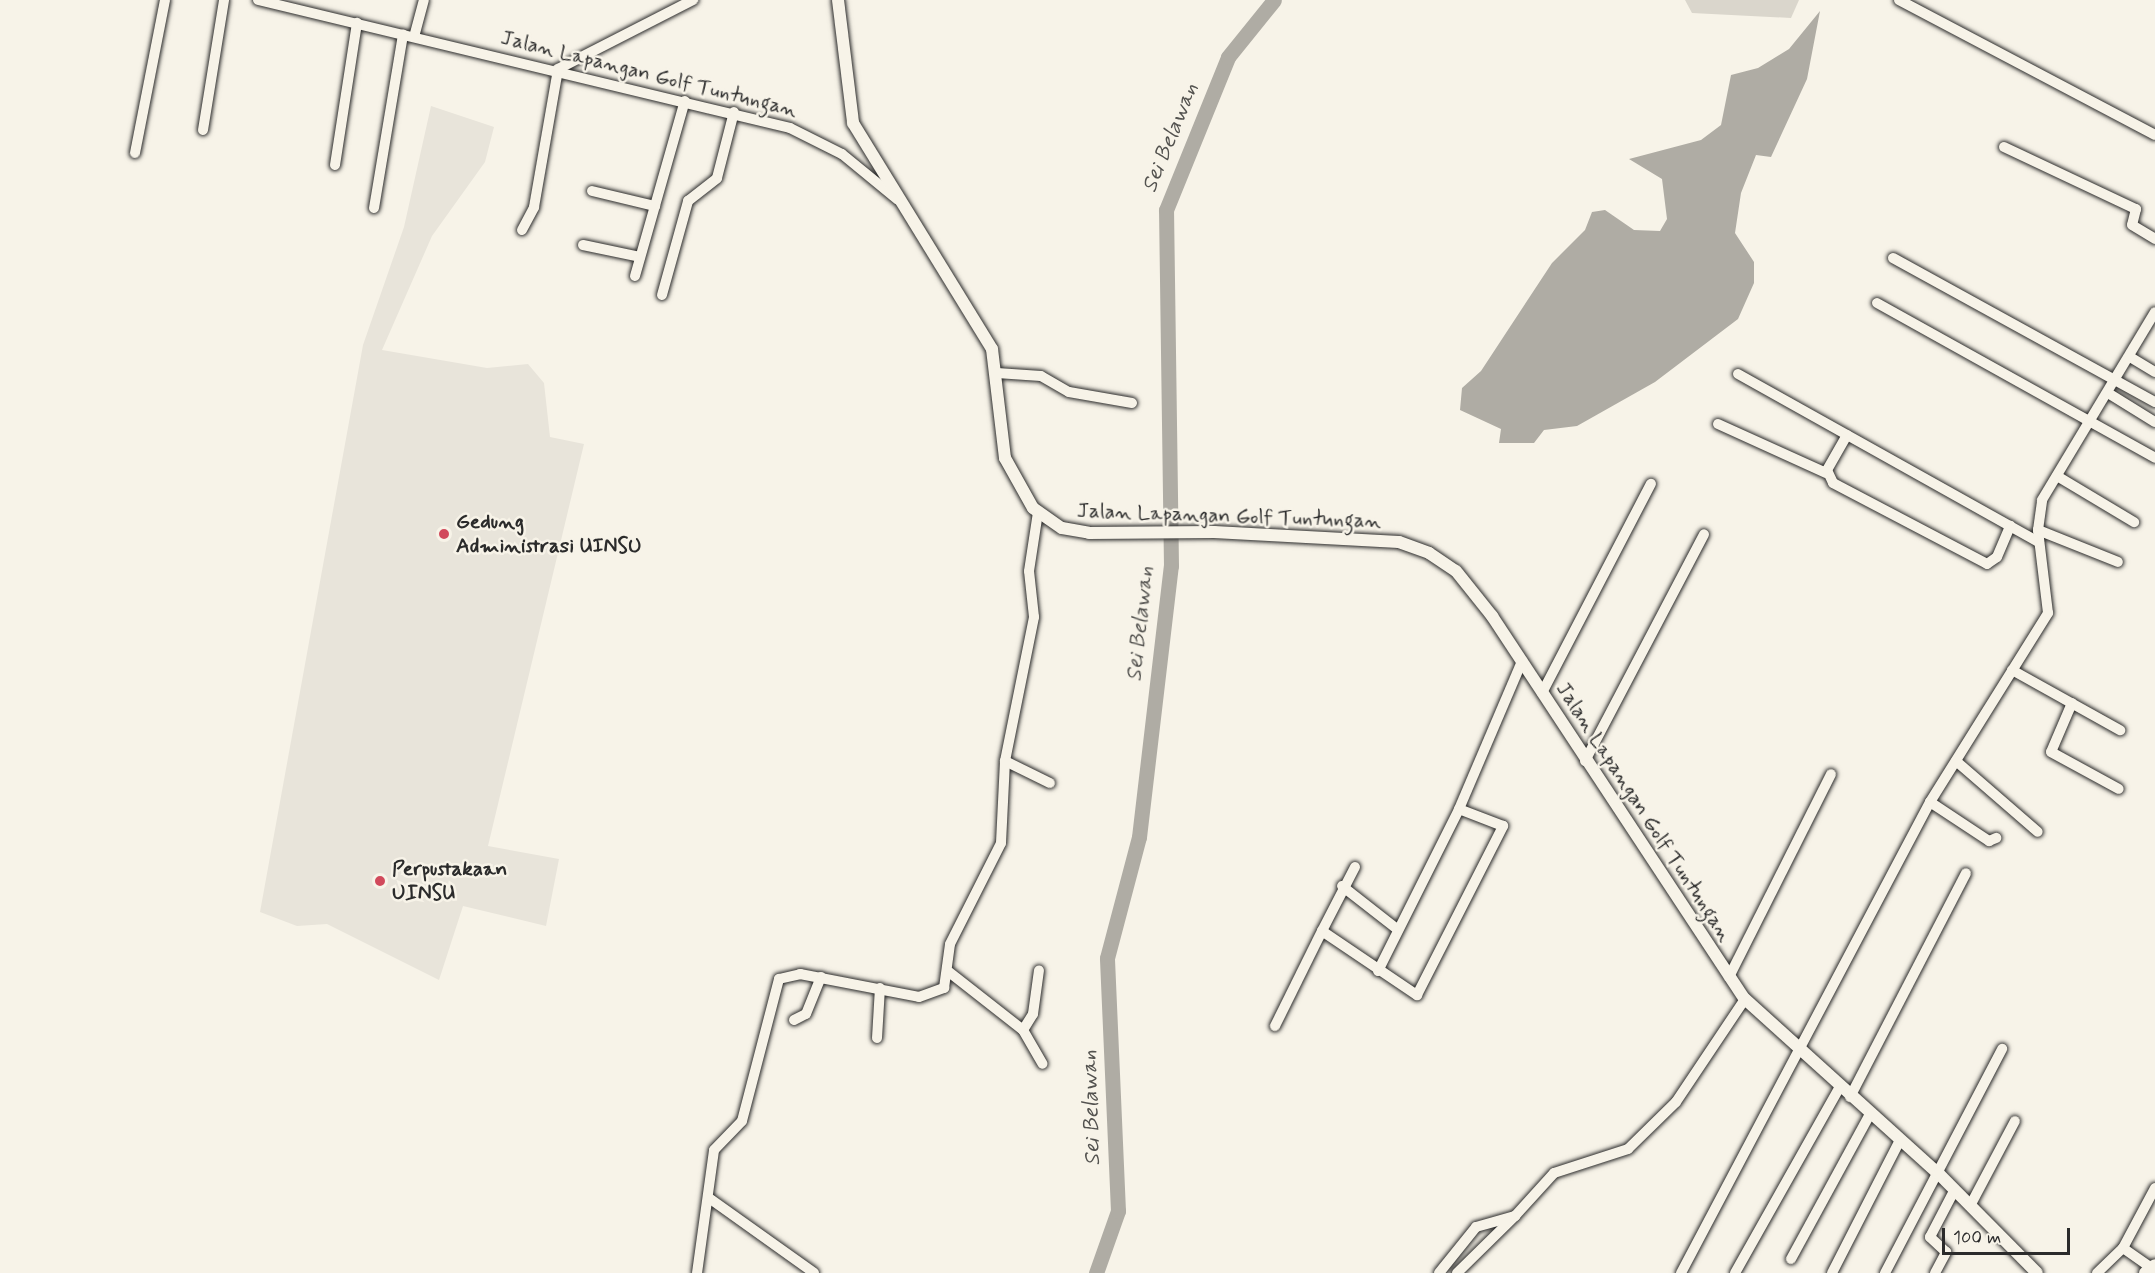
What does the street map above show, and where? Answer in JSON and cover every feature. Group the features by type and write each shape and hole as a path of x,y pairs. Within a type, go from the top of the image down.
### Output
{"main road":[{"path":"838,0 852,123 905,206"},
{"name":"Jalan Lapangan Golf Tuntungan","path":"905,206 987,339 997,373 1005,458 1015,482 1038,513 1070,531 1214,532 1386,540 1429,553 1470,586 1745,999 1869,1116 1939,1174 2037,1273"}],"street":[{"path":"135,153 165,0"},
{"path":"203,130 224,0"},
{"name":"Jalan Lapangan Golf Tuntungan","path":"258,0 734,112 814,138 858,165 905,206"},
{"path":"414,37 424,0"},
{"path":"522,230 534,207 558,69 693,0"},
{"path":"1899,0 2155,135"},
{"path":"335,165 357,23"},
{"path":"374,208 403,34"},
{"path":"635,276 685,101"},
{"path":"662,295 688,201 717,178 734,112"},
{"path":"2004,147 2136,209 2132,225 2155,239"},
{"path":"591,191 655,206"},
{"path":"583,245 640,257"},
{"path":"1893,258 2116,378 2155,402"},
{"path":"1877,303 2155,458"},
{"path":"1681,1273 1930,802 2050,607 2038,530 2042,500 2088,419 2108,393 2155,312"},
{"path":"2130,357 2155,372"},
{"path":"997,373 1042,376 1069,392 1132,403"},
{"path":"1738,374 2039,542"},
{"path":"2108,393 2155,422"},
{"path":"1718,424 1826,473 1833,483 1986,564 1997,557 2010,526"},
{"path":"1826,473 1847,435"},
{"path":"2057,476 2134,522"},
{"path":"1542,693 1651,484"},
{"path":"697,1273 714,1150 742,1121 749,1101 773,989 784,975 821,977 930,996 944,987 949,972 950,944 1000,849 1005,761 1034,617 1029,571 1038,513"},
{"path":"2038,530 2118,562"},
{"path":"1585,761 1704,534"},
{"path":"1378,971 1459,809 1522,661"},
{"path":"2012,670 2120,730"},
{"path":"2072,704 2051,752 2119,789"},
{"path":"1005,761 1050,783"},
{"path":"1956,761 2038,832"},
{"path":"1729,977 1831,774"},
{"path":"1930,802 1989,841 1996,838"},
{"path":"1322,931 1415,995 1425,984 1503,826 1459,809"},
{"path":"1275,1026 1342,886 1355,867"},
{"path":"1850,1097 1966,873"},
{"path":"1342,886 1397,929"},
{"path":"1023,1029 1034,1014 1039,970"},
{"path":"949,972 1023,1029 1043,1064"},
{"path":"794,1020 806,1014 821,977"},
{"path":"877,1038 880,988"},
{"path":"1457,1273 1515,1216 1554,1173 1628,1149 1676,1102 1745,999"},
{"path":"1885,1273 1939,1174 2002,1049"},
{"path":"1735,1273 1840,1087"},
{"path":"1791,1259 1869,1116"},
{"path":"1970,1206 2015,1121"},
{"path":"1832,1273 1900,1140"},
{"path":"2097,1273 2127,1251 2155,1188"},
{"path":"1935,1273 1945,1252 1930,1237 1954,1191"},
{"path":"709,1198 814,1273"},
{"path":"1439,1273 1476,1227 1515,1216"},
{"path":"2127,1251 2152,1269"}],"shaded area":[{"path":"1685,0 1799,0 1791,18 1692,13"},
{"path":"1820,11 1807,79 1771,157 1756,155 1741,193 1735,233 1754,262 1754,283 1738,319 1655,382 1577,426 1544,430 1534,443 1499,443 1501,429 1460,410 1462,388 1481,371 1552,263 1585,230 1592,212 1605,210 1634,230 1660,231 1667,219 1662,179 1629,159 1701,140 1721,125 1731,75 1758,68 1789,49"},
{"path":"431,106 494,127 485,162 432,236 382,350 487,368 528,364 544,383 550,437 584,444 488,846 559,859 546,926 463,906 439,980 327,924 297,926 260,912 363,345 404,227"}],"waterway":[{"name":"Sei Belawan","path":"1096,1273 1118,1211 1107,958 1139,837 1171,566 1166,210 1228,57 1274,0"}],"place":[{"name":"Gedung Administrasi UINSU","path":"444,534"},
{"name":"Perpustakaan UINSU","path":"380,881"}]}
